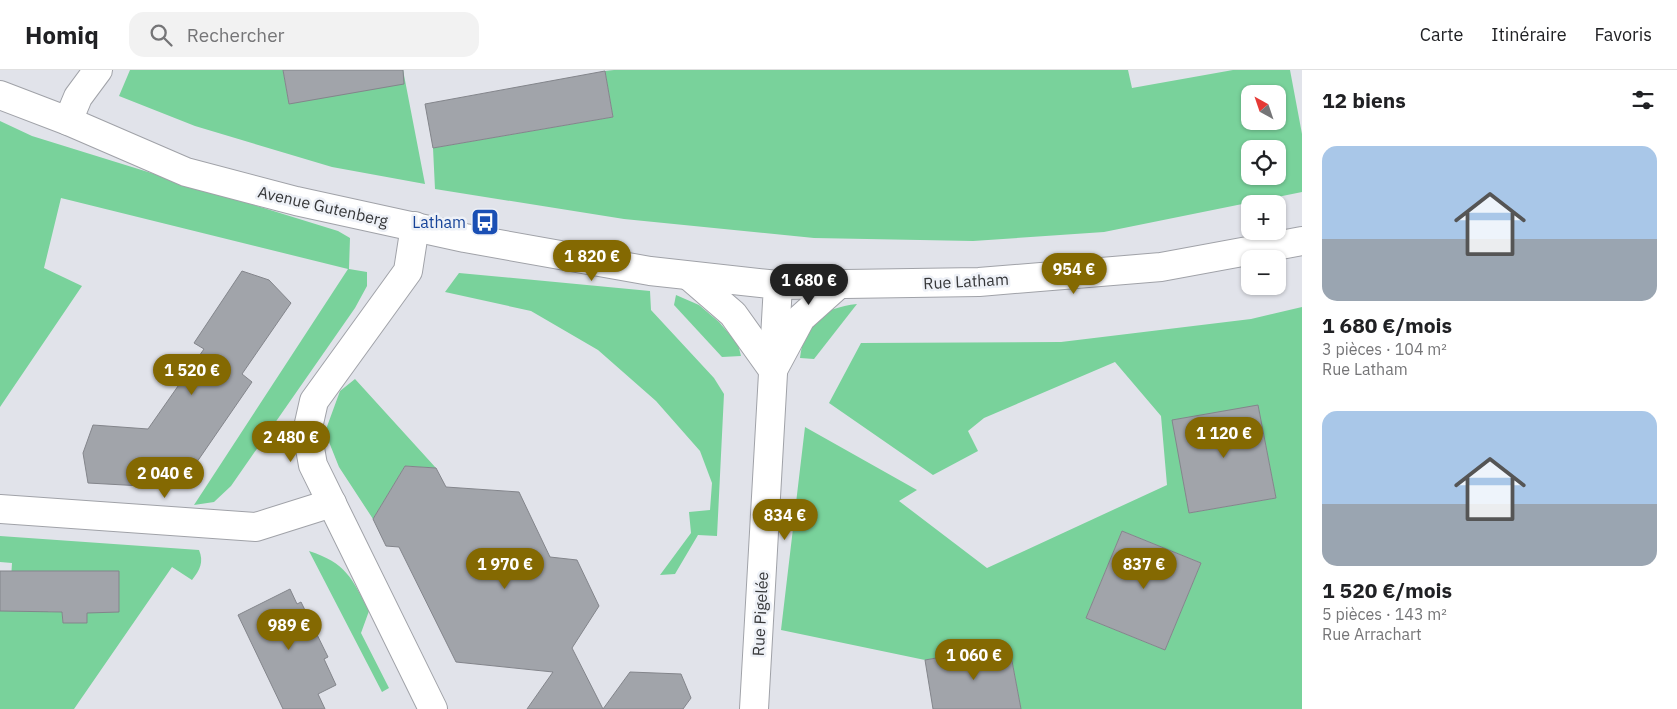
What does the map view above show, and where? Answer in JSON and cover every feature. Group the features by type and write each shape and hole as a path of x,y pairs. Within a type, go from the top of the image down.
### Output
{"street":[{"path":"68,121 78,97 98,70"},
{"name":"Avenue Gutenberg","path":"0,96 68,121 186,172 296,201 465,238 650,271 778,285"},
{"path":"414,226 408,272 314,401 307,432 313,465 433,709"},
{"name":"Rue Latham","path":"778,285 979,282 1161,267 1302,241"},
{"path":"689,276 733,314 774,370 801,318 839,284"},
{"name":"Rue Pigelée","path":"754,709 778,285"},
{"path":"0,509 256,527 332,503"}],"green space":[{"path":"130,70 283,70 289,104 370,70 403,70 425,184 332,167 195,126 119,96"},
{"path":"614,70 1128,70 1132,88 1233,70 1290,70 1302,134 1302,192 1286,195 1241,195 1241,204 1104,232 973,241 814,238 624,219 435,189 433,148 613,117 605,71"},
{"path":"0,121 32,136 338,231 350,238 349,269 367,272 367,286 355,308 231,486 214,502 194,505 348,269 61,198 44,268 82,286 0,407"},
{"path":"459,273 650,291 651,310 714,378 724,394 717,536 698,535 675,574 660,575 691,533 689,512 710,510 712,483 700,451 656,401 598,350 531,311 445,292"},
{"path":"676,295 699,305 719,322 738,344 741,356 722,357 674,305"},
{"path":"857,304 814,359 800,358 806,335 817,319 834,309"},
{"path":"1302,307 1302,709 1021,709 1009,645 925,660 781,630 805,427 917,490 899,501 987,568 1167,485 1161,416 1115,362 984,418 968,431 978,451 933,475 829,403 861,343 1061,342 1251,319","holes":["1258,406 1276,498 1189,513 1173,420","1122,531 1201,563 1165,650 1086,618"]},
{"path":"355,379 436,468 405,466 373,519 339,467 325,432 340,391"},
{"path":"0,536 199,550 201,558 199,569 192,580 172,567 74,709 0,709 0,611 9,611 12,563 0,562","holes":["49,571 119,571 87,613 86,623 63,623 62,612 48,612"]},
{"path":"309,551 332,561 340,567 352,581 363,599 369,611 361,633 389,688 382,692"}],"building":[{"path":"283,70 403,70 404,84 289,104"},
{"path":"605,71 613,117 433,148 425,104"},
{"path":"242,271 269,280 291,303 242,374 252,382 179,488 88,483 83,453 93,425 148,429 204,349 194,343"},
{"path":"1258,405 1276,498 1189,513 1172,420"},
{"path":"405,466 436,468 446,487 519,492 550,557 577,560 599,606 572,648 603,709 527,709 553,672 456,662 399,547 386,546 373,519"},
{"path":"1122,531 1201,563 1165,650 1086,618"},
{"path":"0,571 119,571 119,612 87,613 87,623 63,623 62,612 0,611"},
{"path":"290,589 297,604 301,602 328,657 324,659 336,685 318,694 325,709 283,709 238,615"},
{"path":"1009,645 1021,709 933,709 925,660"},
{"path":"630,672 681,674 691,698 683,709 603,709"}],"place":[{"name":"Latham","path":"485,222"}]}
